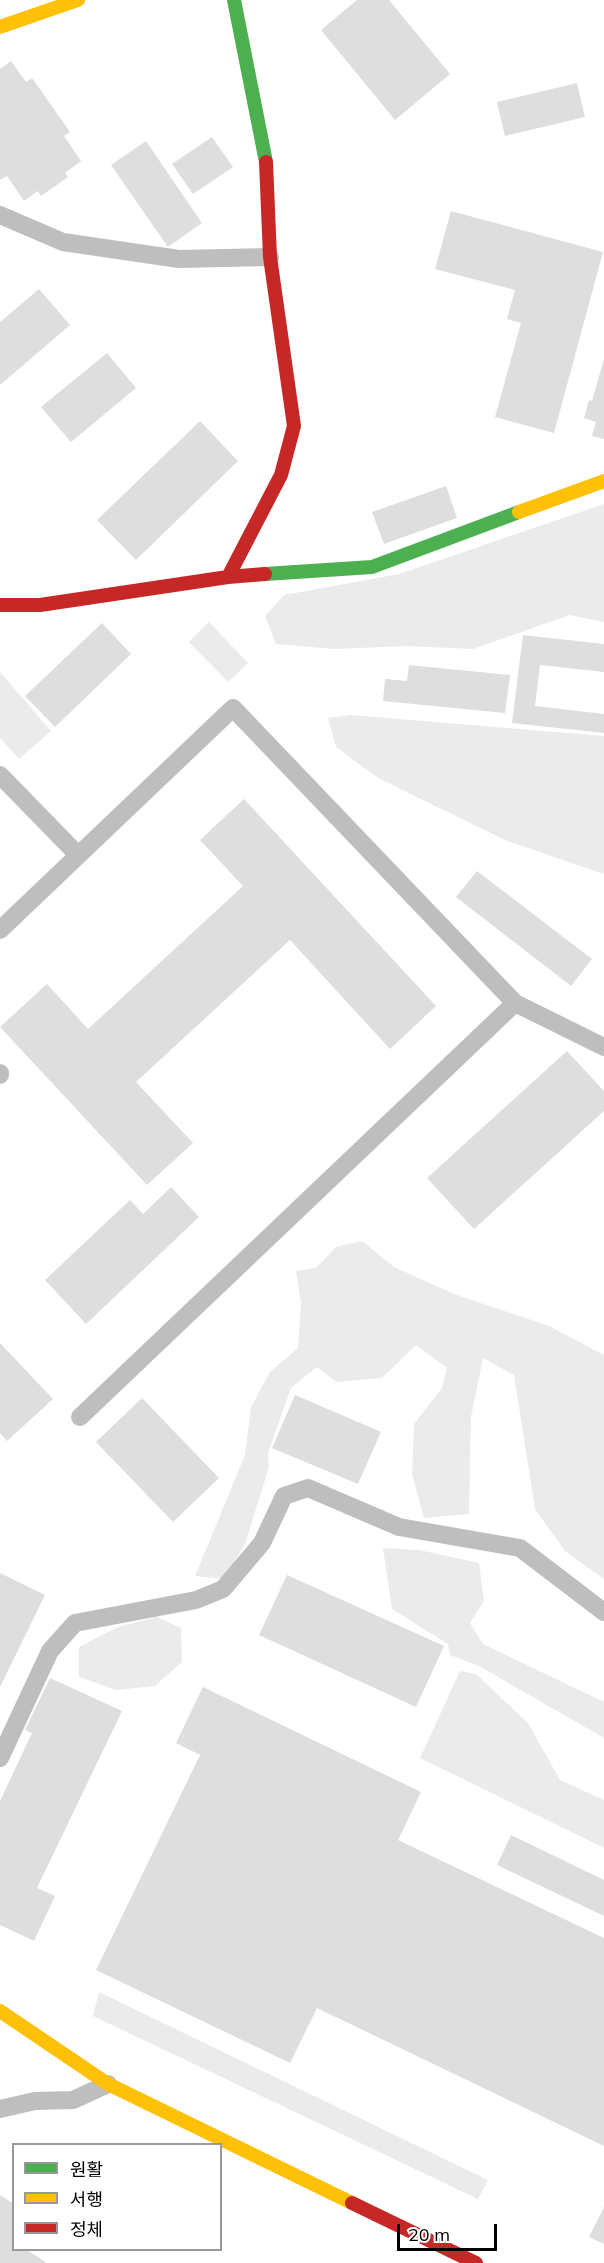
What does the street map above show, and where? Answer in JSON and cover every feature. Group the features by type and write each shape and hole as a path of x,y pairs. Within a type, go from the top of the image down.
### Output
{"street":[{"path":"0,27 78,0"},
{"path":"228,577 281,475 294,426 270,257 267,170 234,0"},
{"path":"0,605 40,605 228,577 372,567 604,481"},
{"path":"0,2011 108,2084 476,2263"}],"lane":[{"path":"0,214 63,242 179,259 270,257"},
{"path":"0,930 233,708 515,1003 604,1047"},
{"path":"0,775 78,855"},
{"path":"80,1417 515,1003"},
{"path":"0,1758 50,1651 75,1623 196,1600 223,1589 262,1543 284,1496 308,1488 399,1527 520,1548 604,1612"},
{"path":"0,2109 36,2101 73,2100 108,2084"}],"shaded area":[{"path":"604,504 604,622 570,615 473,649 408,646 334,649 276,644 265,616 284,595 399,574"},
{"path":"209,622 248,663 228,682 189,642"},
{"path":"0,672 51,731 19,759 0,738"},
{"path":"350,715 604,736 604,874 507,841 378,778 336,747 328,718"},
{"path":"362,1241 394,1267 454,1294 549,1326 604,1355 604,1579 565,1551 535,1509 514,1375 483,1358 471,1417 469,1514 424,1518 412,1474 414,1424 442,1388 447,1368 416,1345 382,1378 336,1382 317,1367 291,1388 268,1453 269,1467 245,1544 224,1579 195,1576 245,1455 251,1407 270,1372 298,1348 301,1303 296,1271 316,1268 336,1247"},
{"path":"383,1548 419,1550 479,1563 484,1601 470,1623 483,1644 604,1702 604,1738 479,1666 450,1655 448,1644 392,1609"},
{"path":"157,1617 181,1628 182,1662 155,1686 116,1690 79,1677 79,1647 118,1627"},
{"path":"460,1671 476,1674 528,1723 560,1780 604,1800 604,1848 420,1758"},
{"path":"99,1992 488,2180 478,2199 93,2016"}],"building":[{"path":"357,0 389,0 450,74 395,120 321,30"},
{"path":"11,61 26,82 32,78 70,132 64,136 81,161 65,173 68,177 41,196 38,191 24,201 7,176 0,180 0,69"},
{"path":"577,83 585,117 505,136 497,102"},
{"path":"212,137 233,167 193,194 172,164"},
{"path":"146,141 202,223 168,247 111,165"},
{"path":"451,211 603,252 554,433 495,417 521,323 507,319 515,290 435,269"},
{"path":"39,289 70,325 0,385 0,322"},
{"path":"107,353 136,388 71,442 41,407"},
{"path":"604,359 604,439 592,436 596,422 584,418 589,400 592,401"},
{"path":"200,421 238,461 136,560 97,520"},
{"path":"446,486 457,518 384,544 372,512"},
{"path":"102,623 131,654 55,727 25,696"},
{"path":"523,635 604,644 604,672 540,665 535,706 604,714 604,733 512,723"},
{"path":"409,665 510,675 505,713 383,701 385,679 407,681"},
{"path":"244,799 436,1006 390,1049 290,940 136,1082 193,1143 147,1185 0,1027 47,984 88,1029 243,886 200,840"},
{"path":"477,871 592,959 571,986 456,897"},
{"path":"567,1051 604,1091 604,1111 474,1229 427,1178"},
{"path":"171,1187 199,1217 86,1324 45,1280 130,1200 143,1214"},
{"path":"0,1343 53,1399 7,1441 0,1433"},
{"path":"295,1395 381,1432 358,1484 272,1448"},
{"path":"142,1398 219,1478 173,1522 96,1442"},
{"path":"0,1573 45,1595 0,1687"},
{"path":"287,1575 444,1646 416,1707 259,1635"},
{"path":"50,1678 122,1711 37,1888 55,1896 34,1941 0,1925 0,1801 32,1733 25,1730"},
{"path":"203,1687 421,1792 398,1840 604,1938 604,2146 317,2008 290,2063 96,1970 200,1755 176,1743"},
{"path":"511,1835 604,1880 604,1916 497,1865"},
{"path":"0,2195 12,2203 12,2251 29,2251 47,2263 0,2263"},
{"path":"604,2207 604,2244 589,2237"}],"traffic: fast":[{"path":"234,0 266,162"},
{"path":"265,574 372,567 519,512"}],"traffic: slow":[{"path":"0,27 78,0"},
{"path":"519,512 604,481"},
{"path":"0,2011 108,2084 352,2203"}],"traffic: jam":[{"path":"228,577 281,475 294,426 270,257 266,162"},
{"path":"0,605 40,605 228,577 265,574"},
{"path":"352,2203 476,2263"}]}
